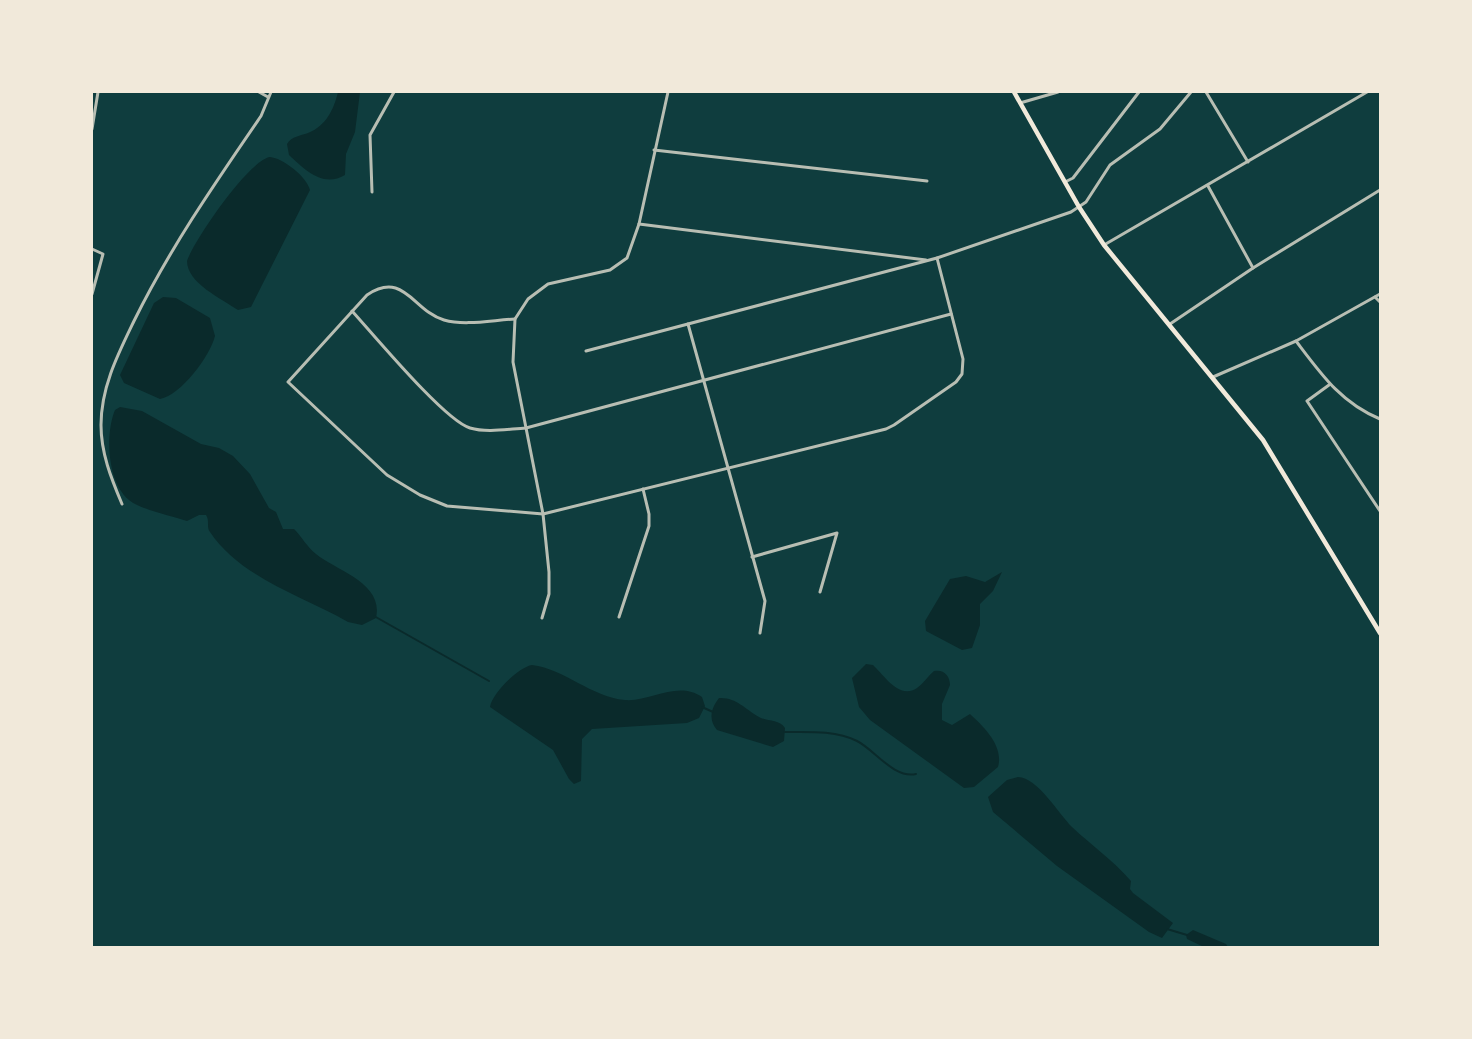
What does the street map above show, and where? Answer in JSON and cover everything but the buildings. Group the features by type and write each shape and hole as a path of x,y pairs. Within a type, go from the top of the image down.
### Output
{"main road":[{"path":"1014,92 1079,207 1104,245 1263,440 1380,633"}],"street":[{"path":"92,129 98,92"},
{"path":"259,92 268,97"},
{"path":"122,504 108,471 102,440 102,417 109,377 171,250 261,116 271,92"},
{"path":"372,192 370,135 394,92"},
{"path":"542,618 549,579 543,514 513,362 515,319 528,299 548,284 617,267 631,253 668,92"},
{"path":"1020,103 1058,92"},
{"path":"1065,182 1073,178 1139,92"},
{"path":"586,351 928,261 985,243 1079,207 1110,165 1160,129 1191,92"},
{"path":"1206,92 1248,162"},
{"path":"1104,245 1366,92"},
{"path":"654,150 927,181"},
{"path":"1208,186 1253,268"},
{"path":"1168,326 1253,268 1380,190"},
{"path":"639,224 928,261"},
{"path":"92,249 103,254 92,294"},
{"path":"515,319 455,322 444,320 396,287 390,286 367,295 288,382 387,475 420,495 447,506 543,514 886,429 913,412 956,382 962,374 962,354 937,258"},
{"path":"1213,377 1296,341 1380,294"},
{"path":"1376,297 1380,302"},
{"path":"352,310 398,364 463,425 481,430 526,428 951,314"},
{"path":"688,324 765,601 760,633"},
{"path":"1296,341 1329,385 1354,406 1380,419"},
{"path":"1329,385 1306,401 1380,511"},
{"path":"619,616 649,526 649,514 643,489"},
{"path":"752,557 837,532 820,591"}],"water":[{"path":"338,92 360,92 355,132 346,154 345,175 337,178 322,178 315,176 289,155 287,144 294,138 320,126 331,111"},
{"path":"270,157 294,169 310,190 251,307 238,310 199,283 189,269 187,261 200,236 223,202 249,172 261,161"},
{"path":"163,297 176,298 210,318 215,336 194,374 177,390 160,399 124,383 120,375 154,303"},
{"path":"120,407 142,411 201,444 219,448 233,456 250,474 269,508 276,512 283,529 294,529 316,554 366,587 377,606 376,618 362,625 348,622 255,574 223,548 209,530 206,515 199,515 187,521 148,509 129,500 116,482 110,457 112,420 115,410"},
{"path":"1002,572 993,591 980,604 980,625 972,648 962,650 926,631 925,621 950,579 966,576 985,582"},
{"path":"866,664 873,665 892,685 904,691 917,688 934,671 946,674 950,685 942,704 942,720 952,725 970,714 987,731 995,744 999,759 998,767 974,787 964,788 870,720 859,707 852,678"},
{"path":"532,665 556,672 613,698 635,700 683,691 693,692 702,697 705,706 699,718 687,723 592,729 582,739 581,781 574,784 553,750 490,707 507,682 520,670"},
{"path":"719,698 735,701 762,719 780,723 785,728 784,741 773,747 717,730 712,722 712,714"},
{"path":"1018,777 1033,783 1072,827 1124,873 1131,881 1130,889 1133,893 1173,923 1162,938 1149,932 1057,866 993,812 988,797 1007,780"},
{"path":"1193,930 1226,944 1228,947 1204,947 1187,939 1186,935"}],"waterway":[{"path":"374,616 489,681"},
{"path":"702,707 713,712"},
{"path":"784,732 821,732 848,737 864,745 892,768 900,772 916,774"},
{"path":"1167,929 1187,935"}]}
